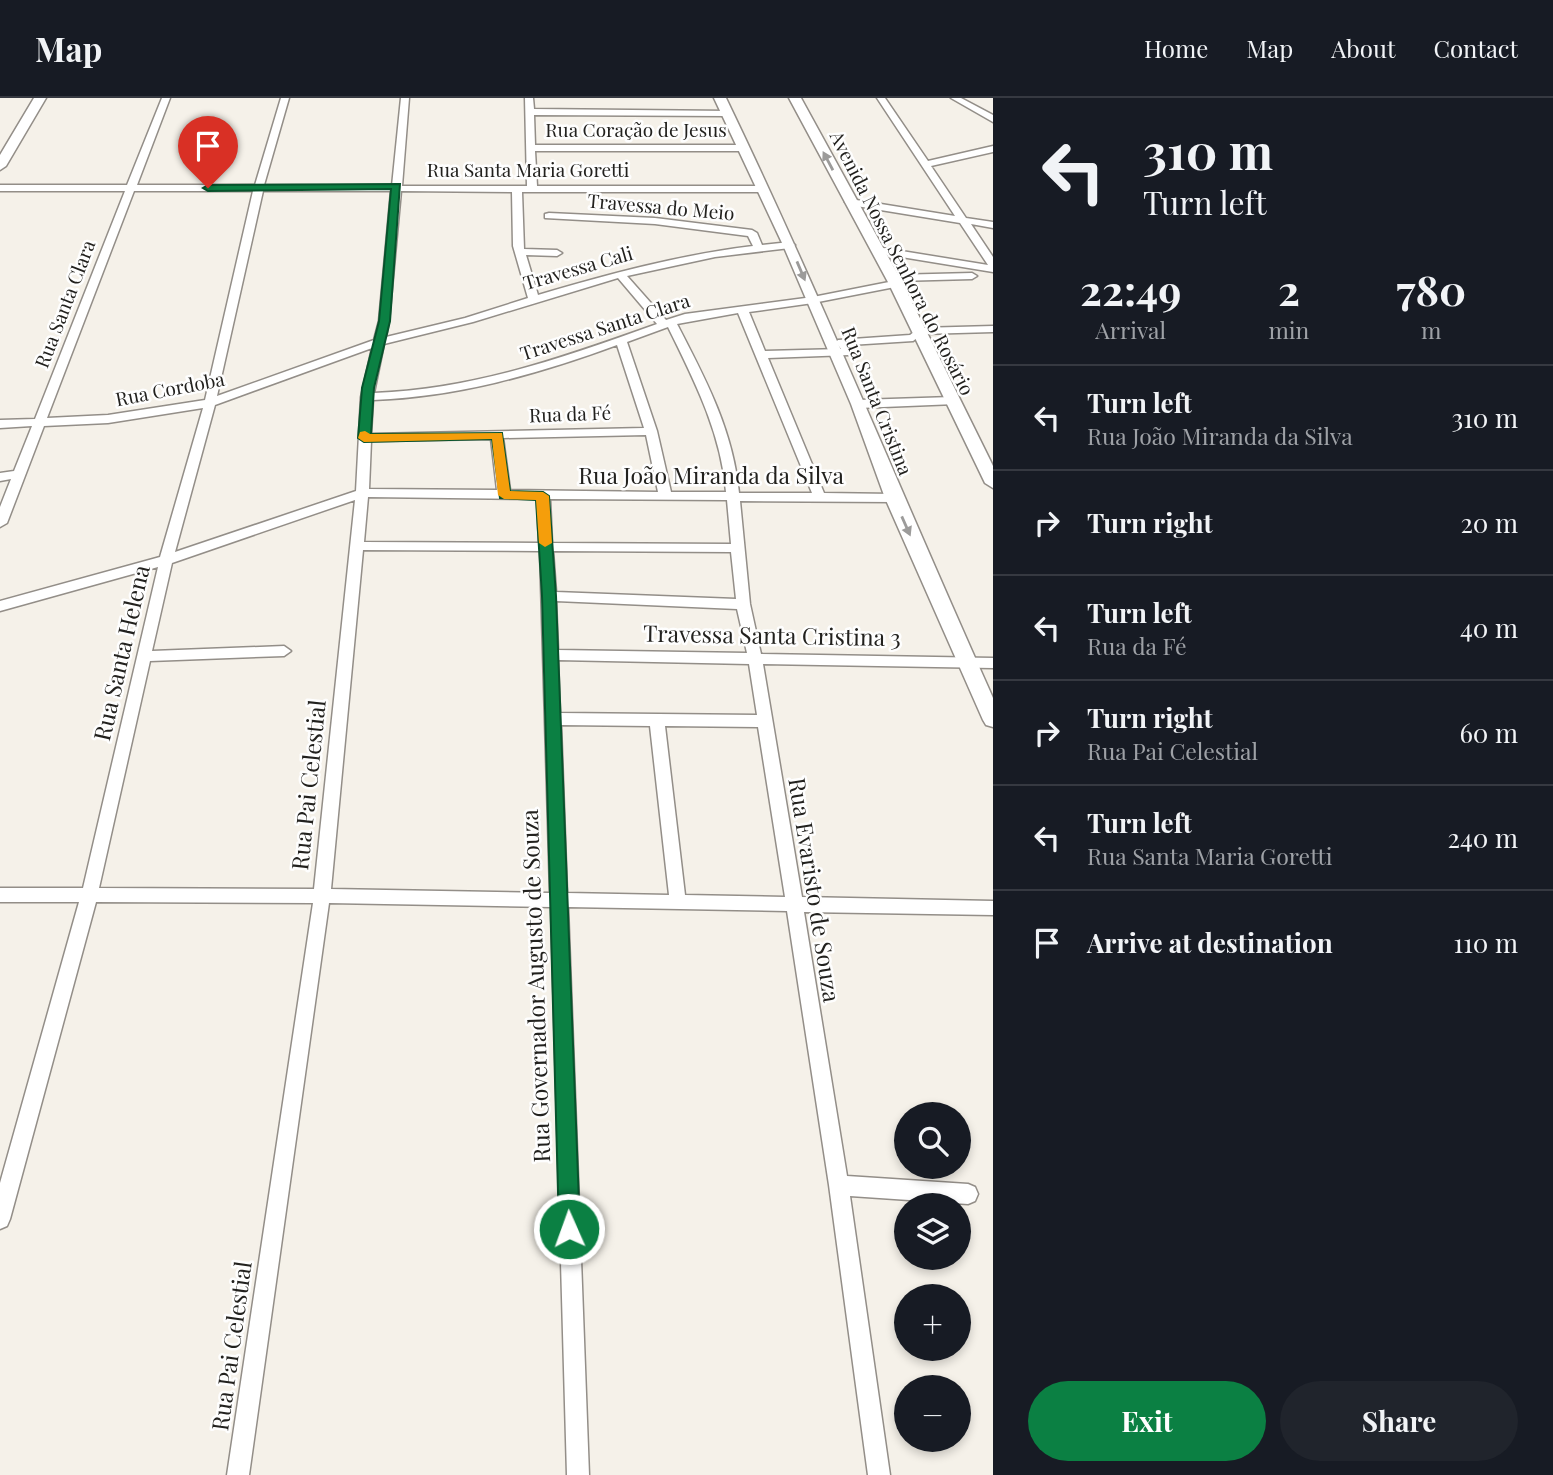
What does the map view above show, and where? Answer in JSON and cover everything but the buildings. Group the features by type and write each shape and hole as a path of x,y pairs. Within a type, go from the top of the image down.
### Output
{"main road":[{"path":"0,166 40,98"},
{"name":"Avenida Nossa Senhora do Rosário","path":"795,98 894,281 993,483"},
{"name":"Rua Santa Cristina","path":"723,105 790,245 859,404 894,498 993,720"}],"street":[{"name":"Rua Santa Clara","path":"0,523 166,98"},
{"name":"Rua Santa Helena","path":"0,1219 90,893 166,560 210,403 259,187 285,98"},
{"name":"Rua Pai Celestial","path":"238,1475 322,896 362,493 367,397 384,321 405,98"},
{"path":"529,98 532,187"},
{"path":"881,98 993,267"},
{"path":"955,98 993,119"},
{"path":"529,112 723,105"},
{"name":"Rua Coração de Jesus","path":"531,148 742,148"},
{"path":"924,165 993,149"},
{"name":"Rua Santa Maria Goretti","path":"0,188 396,186 762,189"},
{"path":"517,187 515,226 519,252 534,299"},
{"path":"850,202 993,225"},
{"name":"Travessa do Meio","path":"549,216 655,220 751,233 759,249"},
{"path":"981,223 993,240"},
{"name":"Travessa Cali","path":"379,342 620,274 680,260 790,245"},
{"path":"877,250 993,267"},
{"path":"519,252 556,253"},
{"name":"Rua Evaristo de Souza","path":"620,274 667,323 712,404 731,476 743,604 755,658 839,1185 879,1475"},
{"name":"Travessa Santa Clara","path":"367,397 421,395 500,379 621,341 667,323 713,312 813,300 894,281 972,276"},
{"path":"742,309 820,498"},
{"path":"761,355 849,352 842,342 913,338 919,331 993,329"},
{"path":"621,341 651,431 665,495"},
{"name":"Rua Cordoba","path":"0,424 38,425 156,414 210,403 379,342"},
{"path":"859,404 952,401"},
{"name":"Rua da Fé","path":"364,438 651,431"},
{"path":"497,435 504,495"},
{"path":"0,477 19,474"},
{"name":"Rua João Miranda da Silva","path":"0,606 166,560 362,493 894,498"},
{"name":"Rua Governador Augusto de Souza","path":"543,496 549,596 578,1475"},
{"path":"357,546 736,548"},
{"path":"549,596 743,604"},
{"path":"145,656 284,651"},
{"name":"Travessa Santa Cristina 3","path":"549,655 993,663"},
{"path":"551,719 763,720"},
{"path":"657,721 678,904"},
{"path":"0,895 90,893 322,896 993,908"},
{"path":"839,1185 954,1193"}],"slow traffic":[{"path":"365,435 364,438 497,435 504,495 543,496 545,543"}],"route":[{"path":"208,188 396,186 384,321 368,388 364,438 497,435 504,495 543,496 549,596 569,1229"}]}
